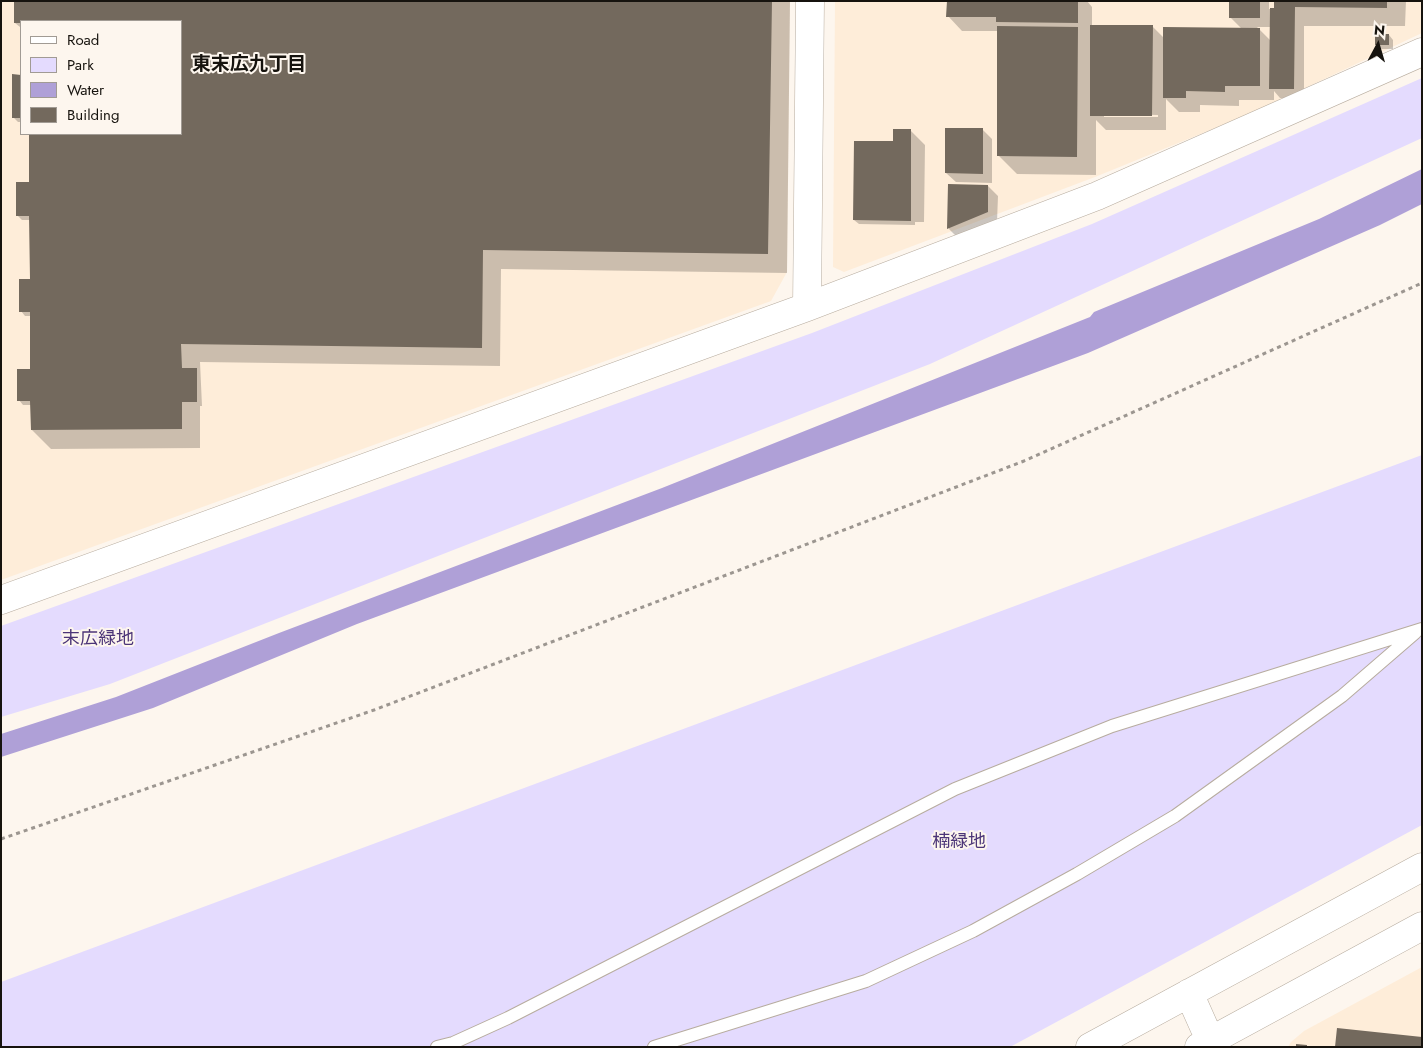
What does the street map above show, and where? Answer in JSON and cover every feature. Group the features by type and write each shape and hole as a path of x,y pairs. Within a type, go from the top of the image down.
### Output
{"street":[{"path":"807,307 810,1"},
{"path":"1,600 807,307 1097,196 1422,52"},
{"path":"1090,1047 1422,867"},
{"path":"1189,993 1207,1045 1422,926"}],"lane":[{"path":"437,1047 453,1043 508,1018 955,789 1112,726 1421,629"},
{"path":"654,1047 866,981 973,931 1077,874 1175,816 1342,696 1421,629"}],"path":[{"path":"1,840 374,710 1024,461 1422,283"}],"shaded area":[{"path":"1,1 790,1 787,272 771,301 1,580"},
{"path":"835,1 1422,1 1422,33 1252,113 1095,177 844,272 833,267"},
{"path":"1422,967 1422,1047 1288,1047 1304,1031"}],"green space":[{"name":"末広緑地","path":"1422,78 1422,138 930,364 110,684 1,717 1,626 812,333 1092,224"},
{"name":"楠緑地","path":"1422,455 1422,825 1010,1047 1,1047 1,982"}],"water":[{"path":"1422,169 1422,204 1380,225 1088,353 357,624 153,708 1,757 1,734 116,697 279,633 662,488 1090,317 1094,312 1319,219"}],"building":[{"path":"14,1 772,1 768,254 483,250 482,348 181,344 182,368 197,368 197,402 182,402 182,429 31,430 30,401 17,401 17,369 30,369 30,312 19,312 19,279 30,279 29,216 16,216 16,182 29,182 29,135 182,135 182,20 20,20 20,23 14,23"},
{"path":"947,1 1078,1 1078,23 996,22 996,17 946,17"},
{"path":"1229,1 1260,1 1260,18 1229,18"},
{"path":"1274,1 1387,1 1387,8 1295,7 1294,89 1269,89 1270,8 1274,8"},
{"path":"1090,25 1153,25 1152,116 1090,116"},
{"path":"997,26 1078,27 1077,157 997,156"},
{"path":"1163,27 1260,28 1260,86 1225,86 1225,92 1186,91 1186,98 1163,98"},
{"path":"1375,34 1389,34 1389,45 1375,45"},
{"path":"12,74 20,75 20,118 12,118"},
{"path":"945,128 983,128 983,174 945,173"},
{"path":"893,129 911,129 911,221 853,220 854,141 893,141"},
{"path":"948,184 988,185 988,212 947,229"},
{"path":"1337,1028 1422,1037 1422,1047 1335,1047"},
{"path":"1296,1044 1307,1045 1307,1047 1296,1047"}],"district":[{"name":"東末広九丁目","path":"249,65"}]}
